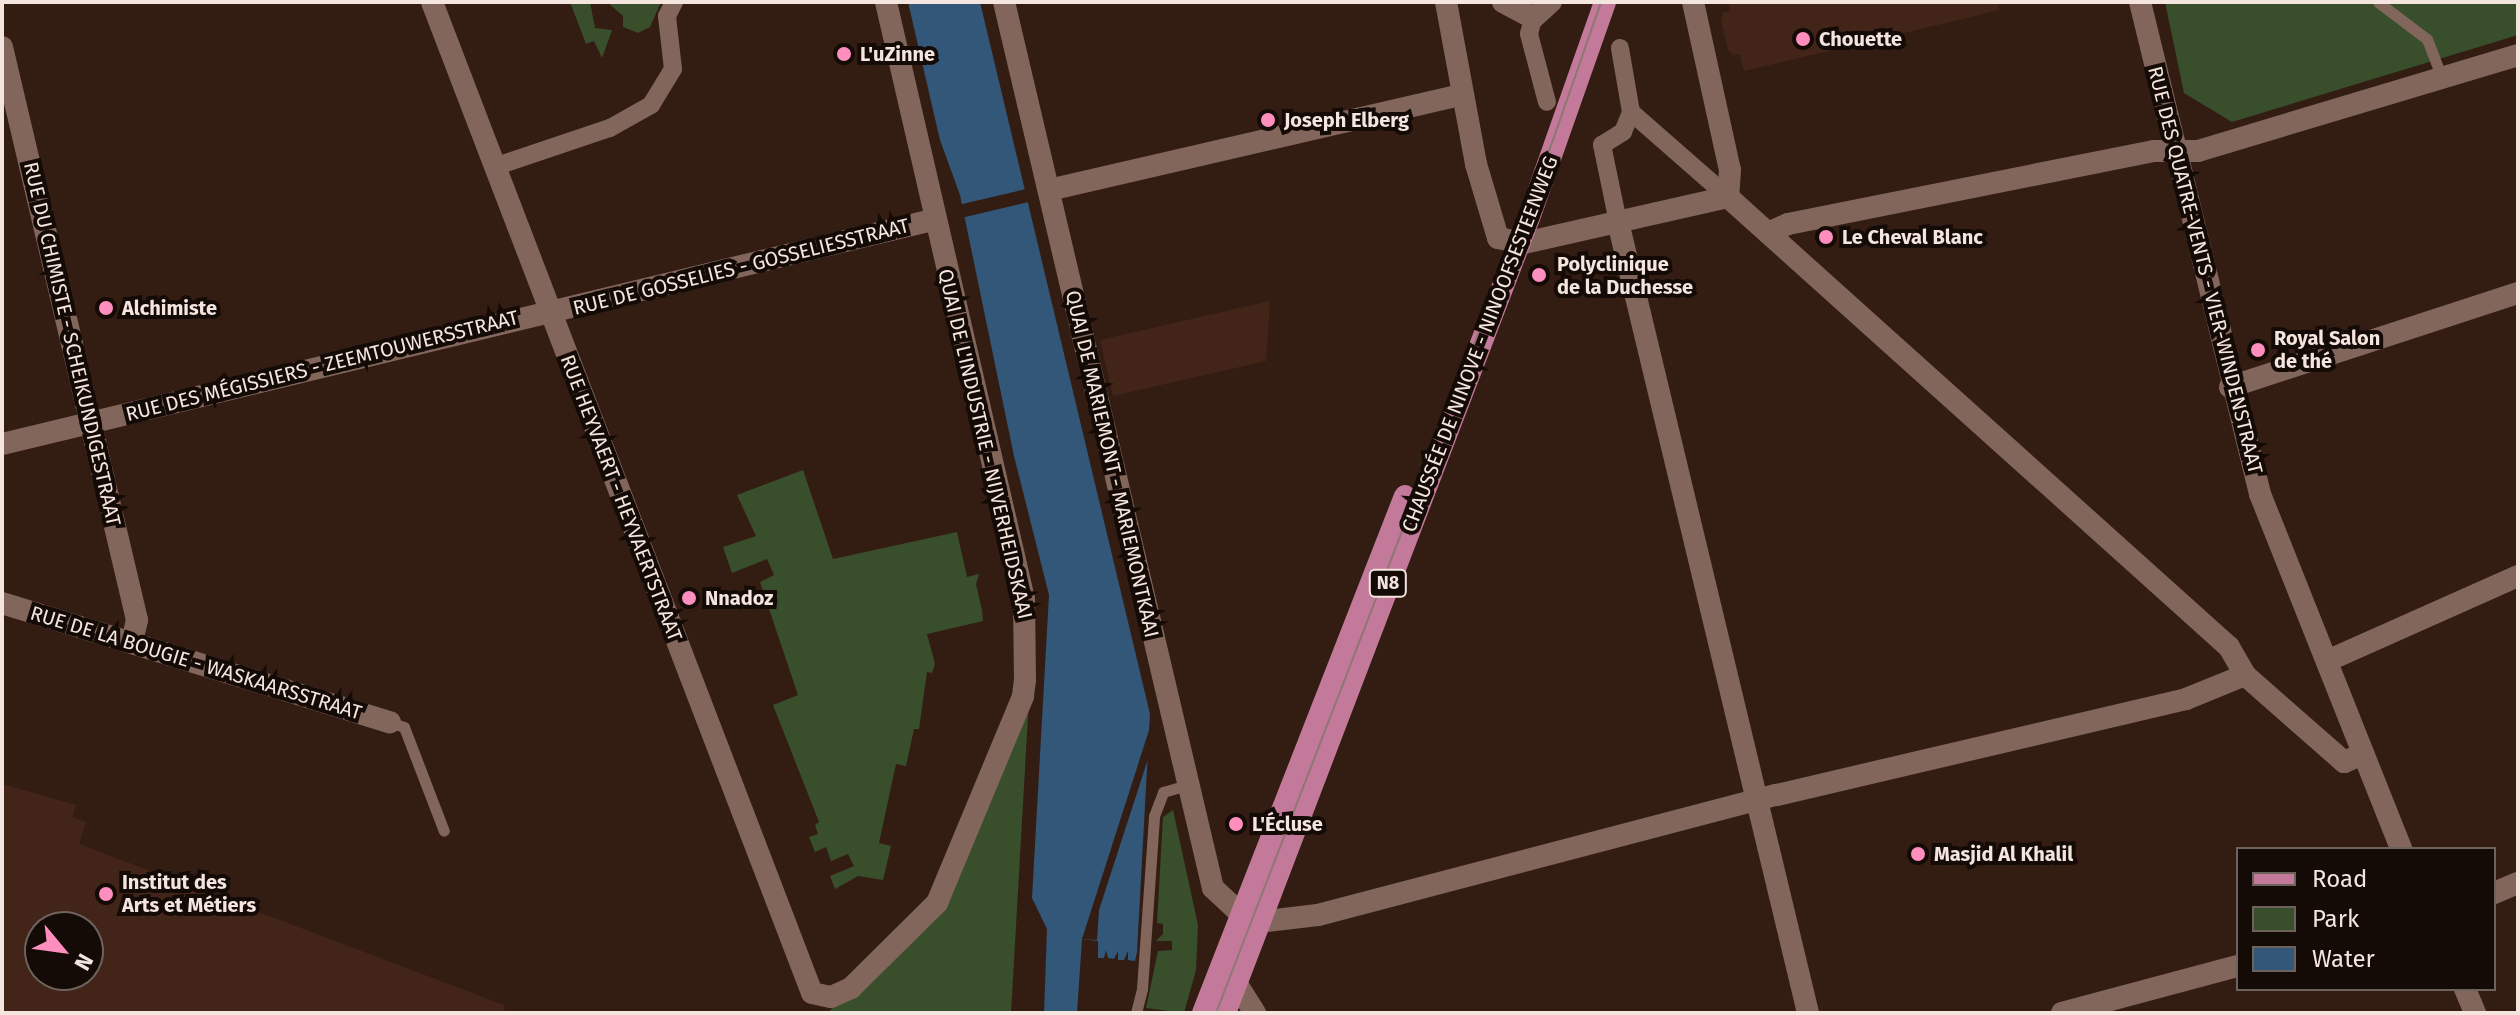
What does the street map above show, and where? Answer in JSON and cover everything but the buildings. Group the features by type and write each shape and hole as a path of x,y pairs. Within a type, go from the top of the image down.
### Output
{"main road":[{"name":"CHAUSSÉE DE NINOVE - NINOOFSESTEENWEG","path":"1223,1013 1230,974 1249,918 1513,244 1555,146 1605,3"},
{"name":"CHAUSSÉE DE NINOVE - NINOOFSESTEENWEG","path":"1203,1013 1230,974"}],"street":[{"name":"RUE HEYVAERT - HEYVAERTSTRAAT","path":"432,2 812,993"},
{"path":"494,167 610,128 651,105 673,69 667,16 674,2"},
{"name":"QUAI DE L'INDUSTRIE - NIJVERHEIDSKAAI","path":"812,993 831,997 851,988 937,903 1023,696 1024,599 932,220 886,2"},
{"name":"QUAI DE MARIEMONT - MARIEMONTKAAI","path":"1004,2 1213,888 1249,918"},
{"path":"1446,2 1489,221 1498,238 1513,244 1728,197"},
{"path":"1503,2 1533,18"},
{"path":"1547,102 1529,34 1533,18 1551,2"},
{"path":"1693,2 1730,170 1728,197"},
{"name":"RUE DES QUATRE-VENTS - VIER-WINDENSTRAAT","path":"2140,2 2230,387 2260,494 2400,847"},
{"name":"RUE DU CHIMISTE - SCHEIKUNDIGESTRAAT","path":"2,47 137,620 132,642"},
{"path":"1620,48 1631,112 1623,132 1602,145 1757,801 1803,1012"},
{"path":"1768,233 1788,224 2108,160 2198,151 2518,55"},
{"path":"1049,190 1462,95"},
{"path":"1631,112 2229,647 2245,675 2344,762 2363,754"},
{"name":"RUE DE GOSSELIES - GOSSELIESSTRAAT","path":"549,313 932,220"},
{"path":"2230,387 2518,293"},
{"name":"RUE DES MÉGISSIERS - ZEEMTOUWERSSTRAAT","path":"2,444 549,313"},
{"path":"2327,661 2518,576"},
{"name":"RUE DE LA BOUGIE - WASKAARSSTRAAT","path":"2,603 390,722"},
{"path":"1249,918 1318,915 1757,801 2186,699 2245,675"},
{"path":"2496,892 2518,883"},
{"path":"2062,1013 2236,967"},
{"path":"1230,974 1255,1013"},
{"path":"2466,991 2475,1013"}],"lane":[{"path":"2378,2 2427,39 2442,78"},
{"path":"390,722 404,727 444,831"},
{"path":"1136,1013 1142,989 1154,816 1163,792 1188,785"}],"shaded area":[{"name":"Chouette","path":"1728,2 1998,2 2000,10 1744,71 1740,54 1733,55 1728,49 1721,20 1723,13 1730,11"},
{"path":"1270,301 1266,361 1113,396 1100,340"},
{"name":"Institut des Arts et Métiers","path":"2,784 76,805 72,817 86,822 79,844 504,1005 505,1013 2,1013"}],"green space":[{"path":"570,2 590,2 595,28 612,30 602,58 594,41 586,44"},
{"path":"607,2 661,2 650,27 638,33 623,27 623,16"},
{"path":"2165,2 2518,2 2518,35 2232,122 2184,93"},
{"path":"803,470 833,559 957,532 967,577 979,574 976,584 983,621 927,634 935,664 932,673 927,672 919,729 914,729 906,766 896,764 879,843 891,846 883,880 858,876 835,889 830,876 854,866 848,854 831,861 826,847 815,852 809,837 818,834 815,825 819,822 773,705 798,695 760,582 774,575 767,559 732,573 723,547 756,536 737,495"},
{"path":"1029,699 1011,1013 827,1013 924,927"},
{"path":"1173,810 1198,925 1196,970 1184,1013 1146,1008 1158,951 1172,950 1172,941 1156,941 1163,934 1163,924 1157,923 1163,817"}],"water":[{"path":"908,2 980,2 1150,714 1135,961 1128,960 1128,951 1124,960 1118,960 1118,951 1114,959 1108,958 1106,950 1104,958 1098,958 1098,941 1082,939 1077,1013 1044,1013 1047,929 1032,898 1049,595 1014,456 960,195 940,140"}],"pier":[{"path":"1026,189 1029,202 961,218 958,205"},
{"path":"1151,724 1148,759 1099,910 1097,940 1082,939"}],"tram line":[{"path":"1216,1013 1553,140 1601,2"},
{"path":"1410,535 1544,192"}],"place":[{"name":"Chouette","path":"1803,39"},
{"name":"L'uZinne","path":"844,54"},
{"name":"Joseph Elberg","path":"1268,120"},
{"name":"Le Cheval Blanc","path":"1826,237"},
{"name":"Polyclinique de la Duchesse","path":"1539,275"},
{"name":"Alchimiste","path":"106,308"},
{"name":"Royal Salon de thé","path":"2258,350"},
{"name":"Nnadoz","path":"689,598"},
{"name":"L'Écluse","path":"1236,824"},
{"name":"Masjid Al Khalil","path":"1918,854"},
{"name":"Institut des Arts et Métiers","path":"106,894"}]}
